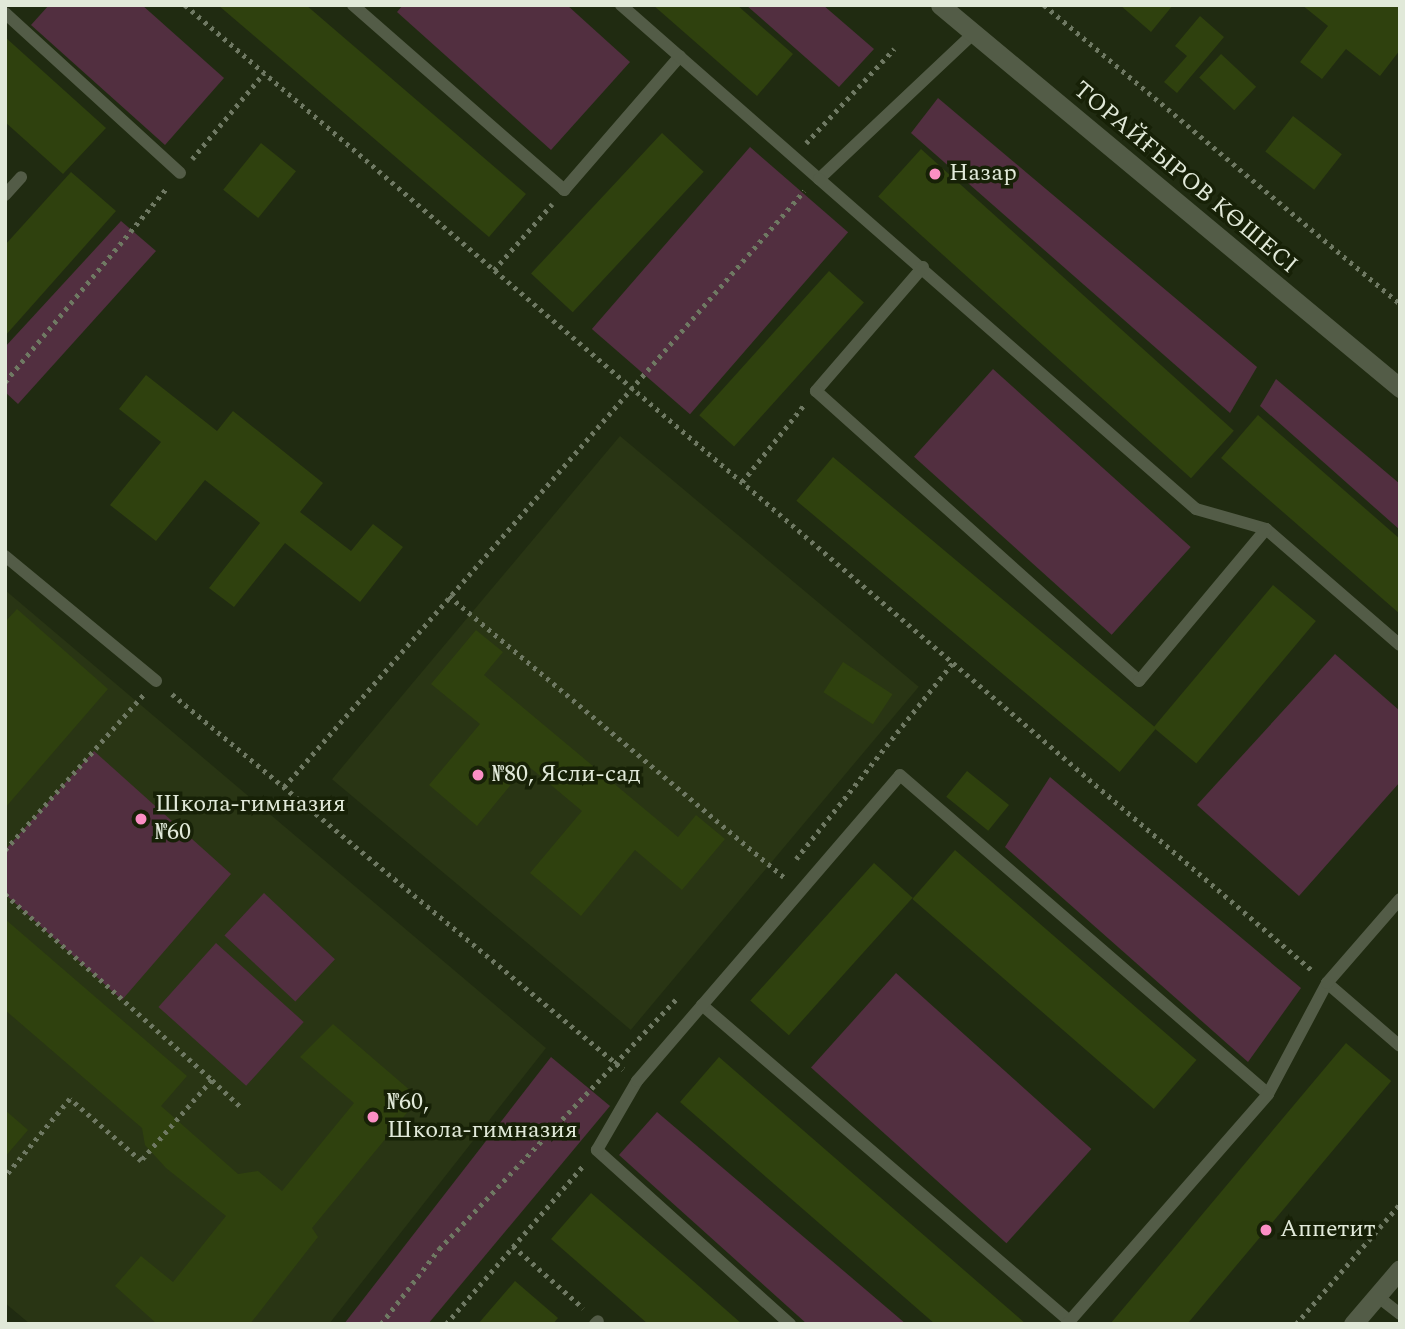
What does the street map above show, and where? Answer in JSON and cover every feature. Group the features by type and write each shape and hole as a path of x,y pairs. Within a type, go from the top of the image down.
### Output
{"street":[{"name":"ТОРАЙҒЫРОВ КӨШЕСІ","path":"940,5 1400,388"},
{"path":"1353,1324 1400,1269"}],"lane":[{"path":"353,5 564,190 680,56"},
{"path":"621,5 1196,509 1266,529 1400,645"},
{"path":"5,13 180,173"},
{"path":"816,176 973,34"},
{"path":"5,195 21,177"},
{"path":"923,267 816,391 1139,681 1266,529"},
{"path":"5,556 156,681"},
{"path":"790,1324 597,1150 637,1080 900,775 1268,1094"},
{"path":"702,1005 1069,1322 1268,1094 1327,983 1400,899"},
{"path":"1327,983 1400,1046"},
{"path":"1377,1296 1400,1314"}],"path":[{"path":"185,5 1327,983"},
{"path":"1044,5 1400,304"},
{"path":"816,176 805,143 894,48"},
{"path":"5,382 264,73"},
{"path":"494,270 564,190"},
{"path":"284,787 792,201"},
{"path":"741,482 816,391"},
{"path":"449,597 800,891"},
{"path":"775,886 953,662"},
{"path":"5,850 156,681 637,1080"},
{"path":"5,894 242,1107"},
{"path":"382,1324 439,1249 681,993"},
{"path":"5,1177 70,1098 141,1161 212,1080"},
{"path":"446,1324 597,1150"},
{"path":"1296,1324 1400,1204"},
{"path":"513,1246 596,1322"}],"shaded area":[{"path":"49,5 142,5 224,78 165,145 31,25"},
{"path":"403,5 567,5 630,62 551,150 397,12"},
{"path":"746,5 823,5 874,49 839,87"},
{"path":"938,98 1257,367 1230,413 911,133"},
{"path":"750,147 848,232 690,414 592,329"},
{"path":"121,221 156,251 18,404 5,392 5,347"},
{"path":"993,369 1191,547 1112,635 914,457"},
{"path":"1276,379 1400,484 1400,530 1260,406"},
{"path":"620,436 919,687 631,1030 332,779"},
{"name":"Школа-гимназия №60","path":"5,590 546,1048 329,1324 30,1324 5,1303"},
{"path":"1335,654 1400,711 1400,782 1299,896 1197,805"},
{"path":"94,751 231,874 122,1000 5,894 5,850"},
{"path":"1050,777 1301,988 1248,1062 1005,847"},
{"path":"264,893 335,959 295,1002 224,935"},
{"path":"216,943 304,1022 246,1086 158,1007"},
{"path":"896,973 1091,1149 1006,1243 811,1067"},
{"path":"551,1057 610,1106 428,1324 344,1324"},
{"path":"657,1112 906,1324 807,1324 619,1155"}],"building":[{"path":"218,5 306,5 526,194 489,237"},
{"path":"653,5 737,5 793,54 757,96"},
{"path":"1120,5 1173,5 1151,32"},
{"path":"1302,5 1400,5 1400,50 1380,76 1346,49 1322,79 1300,62 1328,26"},
{"path":"1200,16 1224,37 1177,93 1164,82 1187,56 1175,46"},
{"path":"5,37 106,128 63,174 5,122"},
{"path":"1221,54 1256,87 1234,110 1199,77"},
{"path":"1293,116 1342,154 1314,190 1265,151"},
{"path":"662,133 704,172 573,312 531,273"},
{"path":"261,143 296,171 258,218 223,190"},
{"path":"921,149 1234,431 1191,478 878,197"},
{"path":"71,172 116,211 5,336 5,245"},
{"path":"829,271 864,302 734,447 699,415"},
{"path":"146,375 217,431 233,411 323,483 300,512 351,551 373,524 403,547 360,602 285,543 234,607 209,588 260,523 205,480 156,541 110,505 161,442 119,409"},
{"path":"1258,415 1400,539 1400,614 1221,458"},
{"path":"833,457 1156,728 1120,772 796,501"},
{"path":"1273,585 1316,621 1196,763 1153,727"},
{"path":"17,609 108,689 5,808 5,622"},
{"name":"№80, Ясли-сад","path":"476,630 503,652 484,675 678,837 696,815 725,839 682,890 635,850 581,916 530,873 582,811 527,765 477,826 429,785 480,724 431,684"},
{"path":"843,662 892,694 873,724 823,692"},
{"path":"967,771 1009,805 988,831 946,797"},
{"path":"955,850 1197,1060 1154,1109 912,899"},
{"path":"874,863 913,898 789,1035 750,1000"},
{"name":"№60, Школа-гимназия","path":"5,919 187,1076 161,1106 238,1174 258,1171 282,1191 354,1103 300,1057 333,1024 419,1098 312,1228 318,1237 250,1324 157,1324 115,1286 141,1256 173,1282 226,1216 166,1168 145,1145 142,1128 5,1010"},
{"path":"1346,1043 1391,1081 1187,1324 1111,1323"},
{"path":"719,1057 1026,1324 935,1324 680,1102"},
{"path":"5,1110 28,1130 5,1157"},
{"path":"591,1193 742,1324 648,1324 551,1239"},
{"path":"515,1281 558,1318 553,1324 478,1324"}],"place":[{"name":"Назар","path":"935,174"},
{"name":"№80, Ясли-сад","path":"478,775"},
{"name":"Школа-гимназия №60","path":"141,819"},
{"name":"№60, Школа-гимназия","path":"373,1117"},
{"name":"Аппетит","path":"1266,1230"}]}
